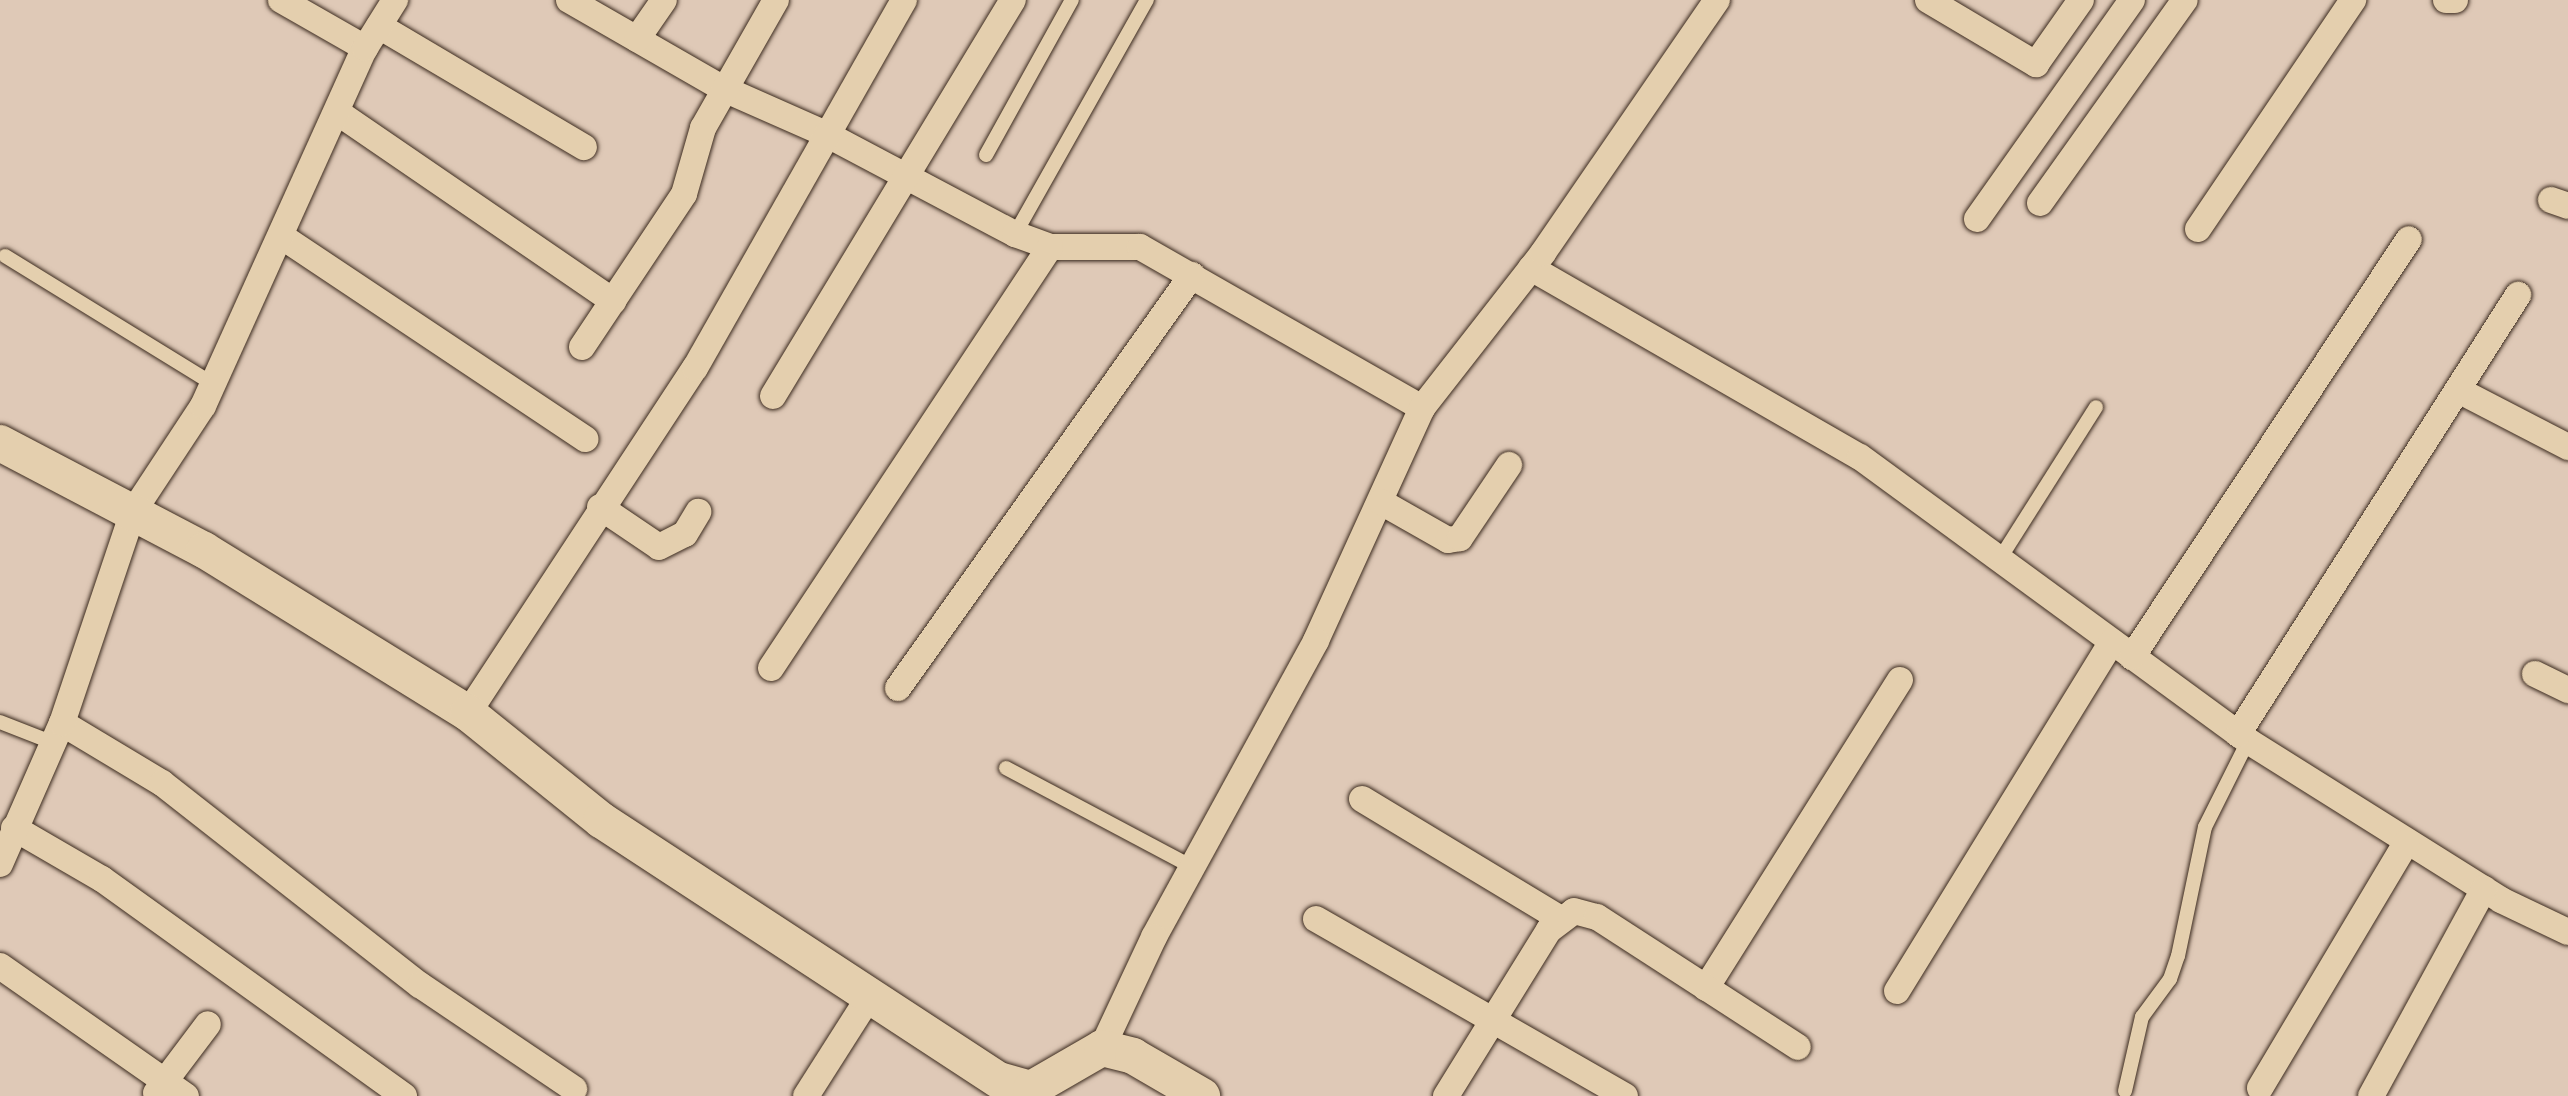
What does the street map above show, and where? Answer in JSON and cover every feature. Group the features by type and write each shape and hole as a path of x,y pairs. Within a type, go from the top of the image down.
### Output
{"main road":[{"path":"0,443 133,512 468,713 601,820 1014,1089 1051,1087 1102,1048 1133,1056 1202,1096"}],"street":[{"path":"281,0 365,48"},
{"path":"0,864 56,732 133,512 213,384 365,48 395,0"},
{"path":"569,0 724,89 826,134 1015,234 1050,247 1140,247 1422,408"},
{"path":"637,39 664,0"},
{"path":"582,347 684,194 703,128 776,0"},
{"path":"468,713 600,507 695,368 904,0"},
{"path":"773,396 1013,0"},
{"path":"1102,1048 1316,641 1422,408 1531,268 1717,0"},
{"path":"1928,0 2036,64 2081,0"},
{"path":"1977,219 2132,0"},
{"path":"2040,203 2185,0"},
{"path":"2198,229 2353,0"},
{"path":"2446,0 2455,0"},
{"path":"379,26 584,147"},
{"path":"337,112 613,301"},
{"path":"281,236 585,439"},
{"path":"1897,991 2122,650 2409,239"},
{"path":"771,668 1050,247"},
{"path":"1531,268 1860,457 2243,738 2484,889 2568,932"},
{"path":"898,688 1192,275"},
{"path":"2243,738 2518,295"},
{"path":"2458,390 2568,447"},
{"path":"1381,502 1448,540 1460,538 1509,465"},
{"path":"600,507 659,547 685,534 698,512"},
{"path":"2535,674 2568,690"},
{"path":"1706,988 1900,680"},
{"path":"56,732 162,783 420,985 574,1089"},
{"path":"1362,799 1559,918"},
{"path":"14,828 102,879 404,1096"},
{"path":"2260,1088 2407,841"},
{"path":"2371,1096 2484,889"},
{"path":"1446,1096 1559,918 1574,911 1597,917 1798,1047"},
{"path":"1316,919 1625,1096"},
{"path":"0,966 159,1088 186,1096"},
{"path":"806,1096 869,997"},
{"path":"159,1088 208,1024"}],"lane":[{"path":"986,155 1072,0"},
{"path":"1015,234 1147,0"},
{"path":"5,256 213,384"},
{"path":"1999,560 2096,407"},
{"path":"0,722 56,732"},
{"path":"2125,1091 2142,1017 2170,979 2178,956 2205,827 2243,738"},
{"path":"1006,768 1194,868"}]}
